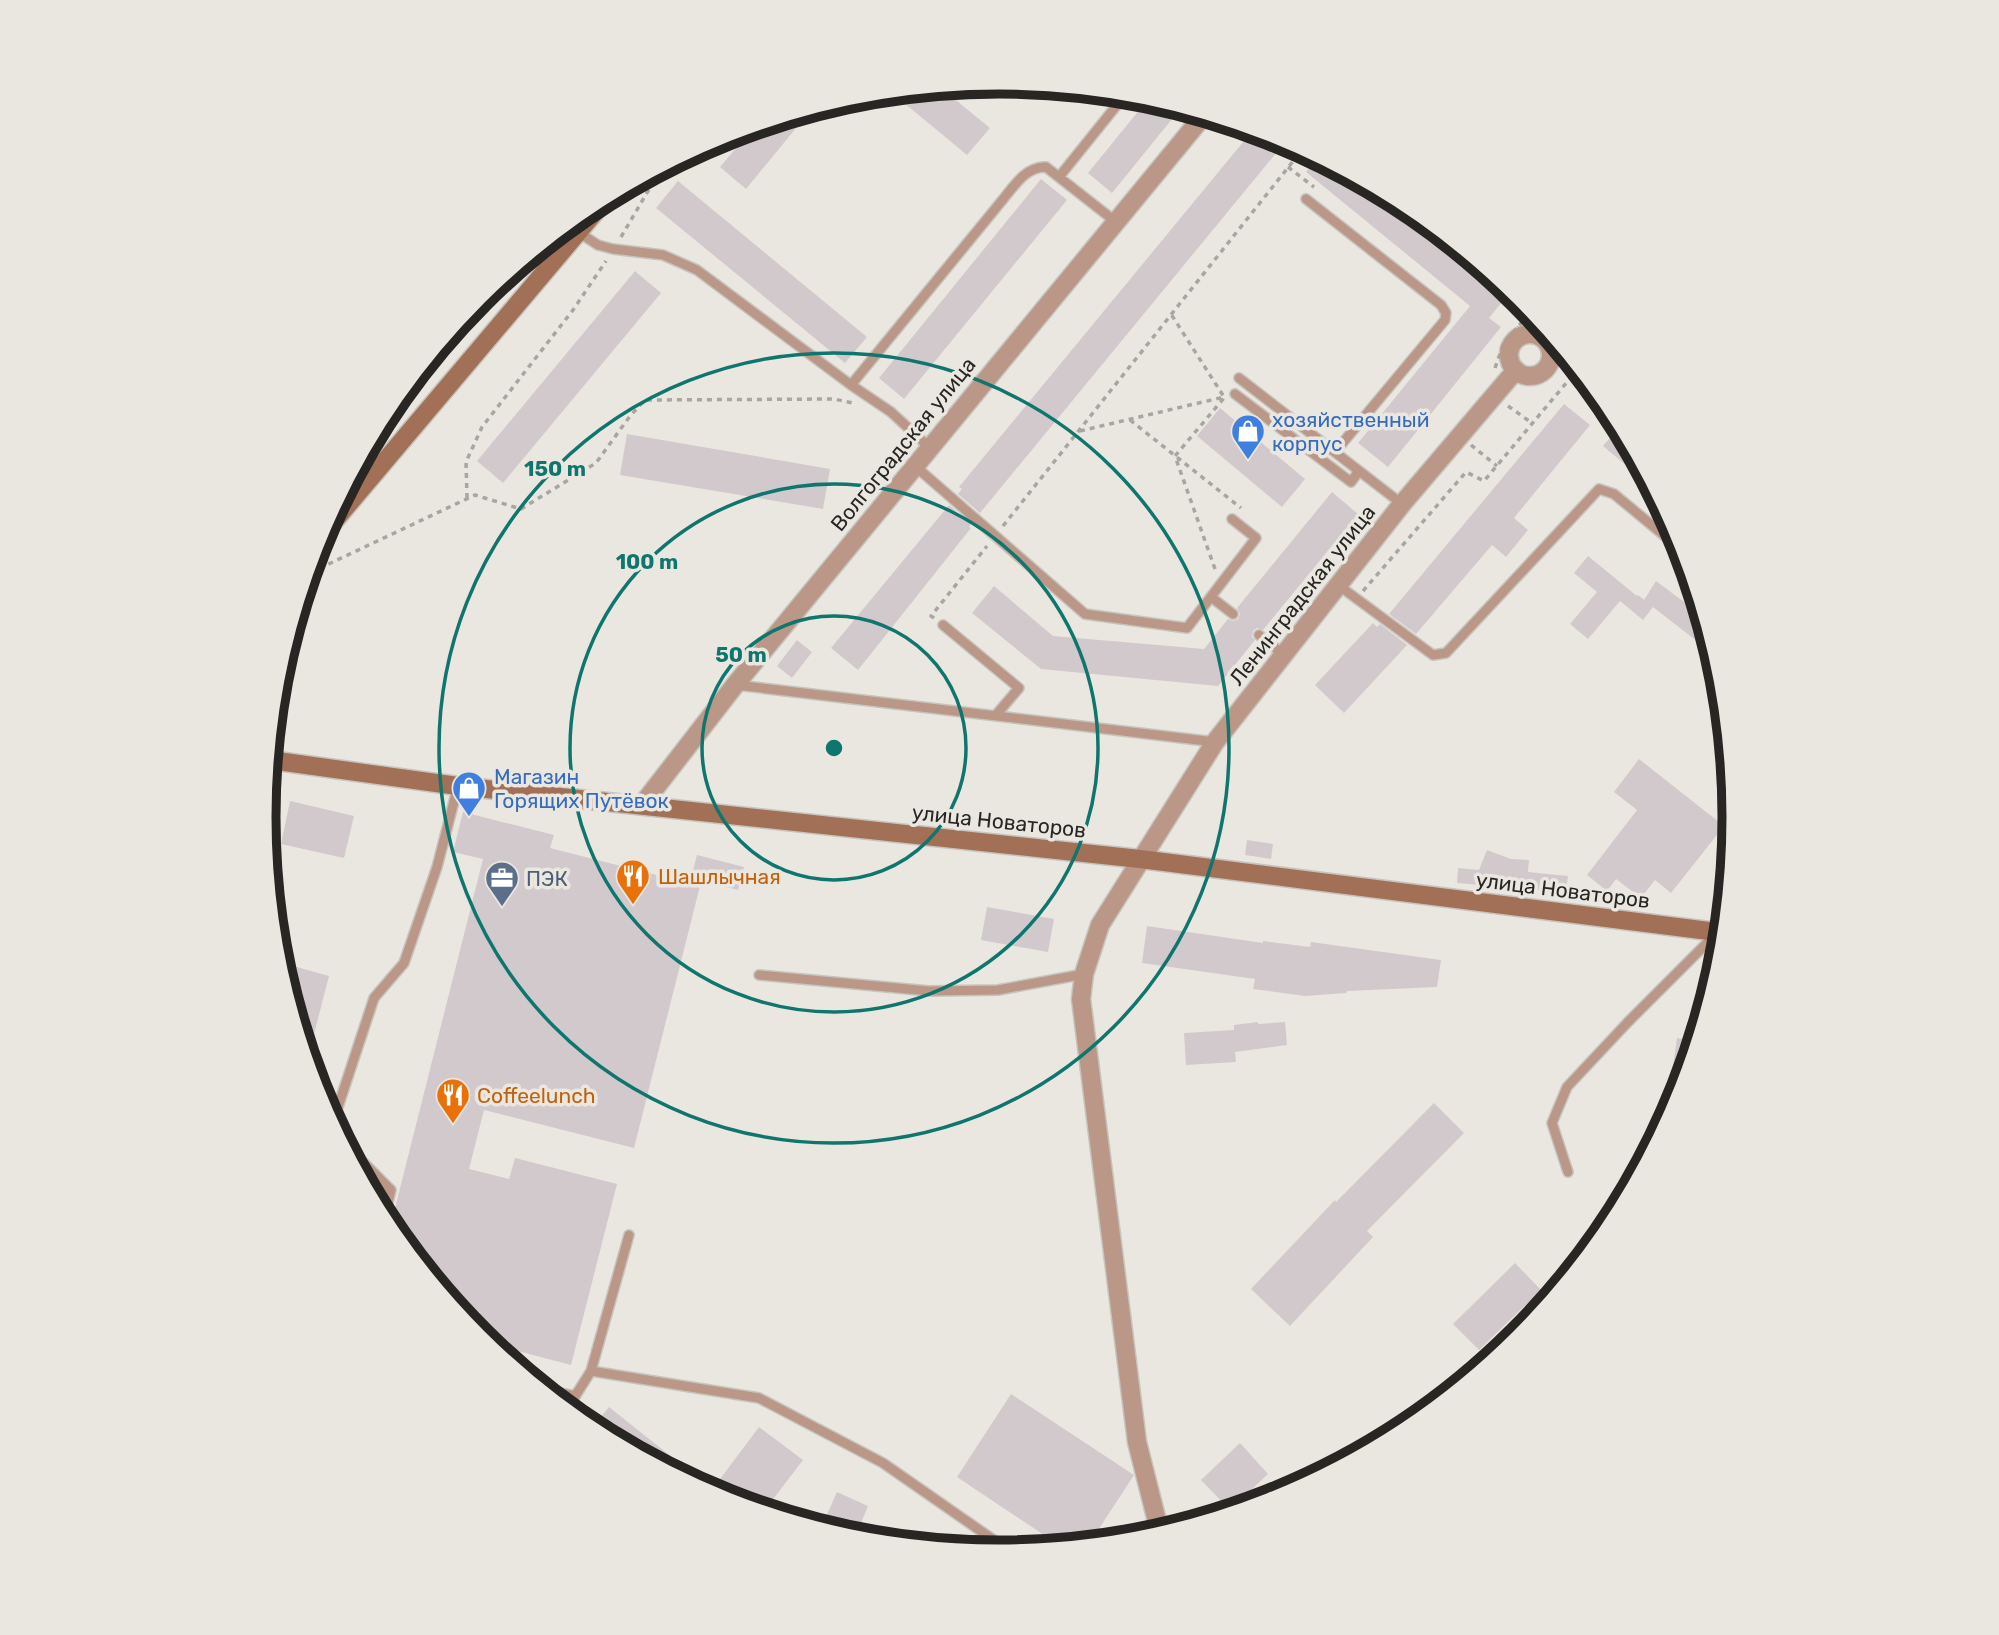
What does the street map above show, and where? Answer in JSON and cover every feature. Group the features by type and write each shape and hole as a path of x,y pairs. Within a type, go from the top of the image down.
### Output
{"street":[{"name":"Волгоградская улица","path":"642,805 735,685 1198,122"},
{"path":"347,507 582,228"},
{"path":"1538,335 1528,334 1514,341 1509,356 1516,370 1529,376 1543,372 1551,359 1549,348"},
{"name":"Ленинградская улица","path":"1157,1523 1137,1442 1082,999 1084,974 1100,925 1215,742 1402,504 1516,370"},
{"name":"улица Новаторов","path":"279,761 458,786 1140,859 1713,929"}],"lane":[{"path":"1059,177 1117,104"},
{"path":"851,385 1031,170 1046,167 1116,222"},
{"path":"1306,199 1441,305 1446,313 1445,320 1335,452"},
{"path":"578,232 598,245 663,255 697,270 891,412 930,448"},
{"path":"1239,378 1402,504"},
{"path":"1236,394 1351,482 1359,471"},
{"path":"915,466 1085,614 1187,628 1256,538 1232,519"},
{"path":"1338,585 1433,655 1446,653 1599,489 1614,494 1665,536"},
{"path":"1211,597 1233,614"},
{"path":"943,625 1019,688 996,715"},
{"path":"1259,635 1284,655"},
{"path":"735,685 1215,742"},
{"path":"338,1107 374,998 404,963 437,867 458,786"},
{"path":"1569,1171 1552,1122 1567,1087 1628,1022 1712,940"},
{"path":"760,975 929,991 998,990 1084,974"},
{"path":"365,1164 391,1190 388,1203"},
{"path":"572,1400 591,1371 629,1235"},
{"path":"591,1371 759,1398 883,1463 994,1540"},
{"path":"562,1393 575,1396"}],"path":[{"path":"943,625 931,616 1295,158"},
{"path":"1288,167 1315,188 1306,199"},
{"path":"467,498 466,462 482,427 573,310 656,182"},
{"path":"1171,314 1224,397"},
{"path":"1356,598 1466,472 1484,481 1572,376"},
{"path":"1494,396 1532,423"},
{"path":"1077,432 1224,397"},
{"path":"1175,456 1224,397"},
{"path":"322,567 475,495 521,509 596,463 645,400 834,399 857,404"},
{"path":"1130,420 1241,508 1232,519"},
{"path":"1460,436 1497,466"},
{"path":"1175,456 1221,584"}],"building":[{"path":"951,96 990,128 967,155 902,101"},
{"path":"1141,108 1174,116 1112,193 1088,173"},
{"path":"801,123 746,189 720,167 740,143"},
{"path":"1246,138 1278,151 980,513 958,494 962,489 959,487"},
{"path":"1311,166 1319,169 1401,216 1440,244 1504,300 1489,318 1501,327 1388,467 1358,443 1470,306 1306,172"},
{"path":"1041,179 1067,200 904,399 879,378"},
{"path":"678,181 867,337 845,363 656,208"},
{"path":"635,271 661,293 503,483 477,461"},
{"path":"1564,404 1590,425 1514,518 1528,530 1506,557 1492,545 1416,634 1389,614"},
{"path":"1220,408 1305,479 1282,507 1197,436"},
{"path":"627,434 830,469 823,509 620,475"},
{"path":"1613,435 1635,472 1603,446"},
{"path":"1332,492 1358,514 1263,630 1257,628 1253,631 1252,637 1255,640 1218,686 1041,669 972,613 994,586 1053,636 1204,649 1228,619 1238,619 1240,614 1237,608"},
{"path":"949,505 971,524 971,528 858,670 831,648"},
{"path":"1588,556 1653,607 1643,620 1620,601 1588,639 1570,624 1597,592 1574,573"},
{"path":"1656,581 1691,607 1702,645 1644,600"},
{"path":"1373,623 1377,627 1380,624 1407,645 1344,713 1315,685"},
{"path":"797,640 812,652 792,678 777,666"},
{"path":"1639,759 1722,824 1722,829 1671,893 1655,880 1641,898 1616,879 1607,891 1587,875 1637,810 1614,792"},
{"path":"290,801 354,816 344,858 281,844"},
{"path":"463,812 554,835 550,848 700,886 634,1148 484,1110 469,1169 509,1179 515,1158 617,1184 571,1365 510,1349 456,1294 394,1212 483,859 453,852"},
{"path":"1247,840 1273,844 1271,859 1245,855"},
{"path":"1487,850 1511,859 1529,860 1528,872 1568,876 1566,892 1457,883 1458,868 1479,870"},
{"path":"697,855 744,867 738,890 691,878"},
{"path":"987,907 1054,919 1048,952 981,940"},
{"path":"1147,926 1263,943 1310,947 1311,942 1441,960 1437,987 1347,991 1305,996 1253,989 1255,979 1142,963"},
{"path":"292,966 329,976 312,1041"},
{"path":"1285,1022 1287,1045 1235,1052 1236,1062 1186,1065 1184,1033 1234,1030 1234,1025"},
{"path":"1677,1038 1687,1040 1672,1080"},
{"path":"1434,1103 1464,1133 1367,1231 1373,1237 1290,1326 1251,1289 1335,1200 1336,1202"},
{"path":"1515,1263 1541,1290 1479,1350 1453,1324"},
{"path":"1011,1394 1134,1475 1096,1534 1050,1539 957,1477"},
{"path":"609,1407 687,1469 638,1444 599,1419"},
{"path":"759,1427 803,1460 770,1503 717,1483"},
{"path":"1240,1443 1268,1474 1243,1498 1225,1504 1201,1480"},
{"path":"837,1492 868,1506 859,1527 825,1519"}],"place":[{"name":"хозяйственный корпус","path":"1248,461"},
{"name":"Магазин Горящих Путёвок","path":"469,818"},
{"name":"Шашлычная","path":"633,906"},
{"name":"ПЭК","path":"502,908"},
{"name":"Coffeelunch","path":"453,1125"}]}
